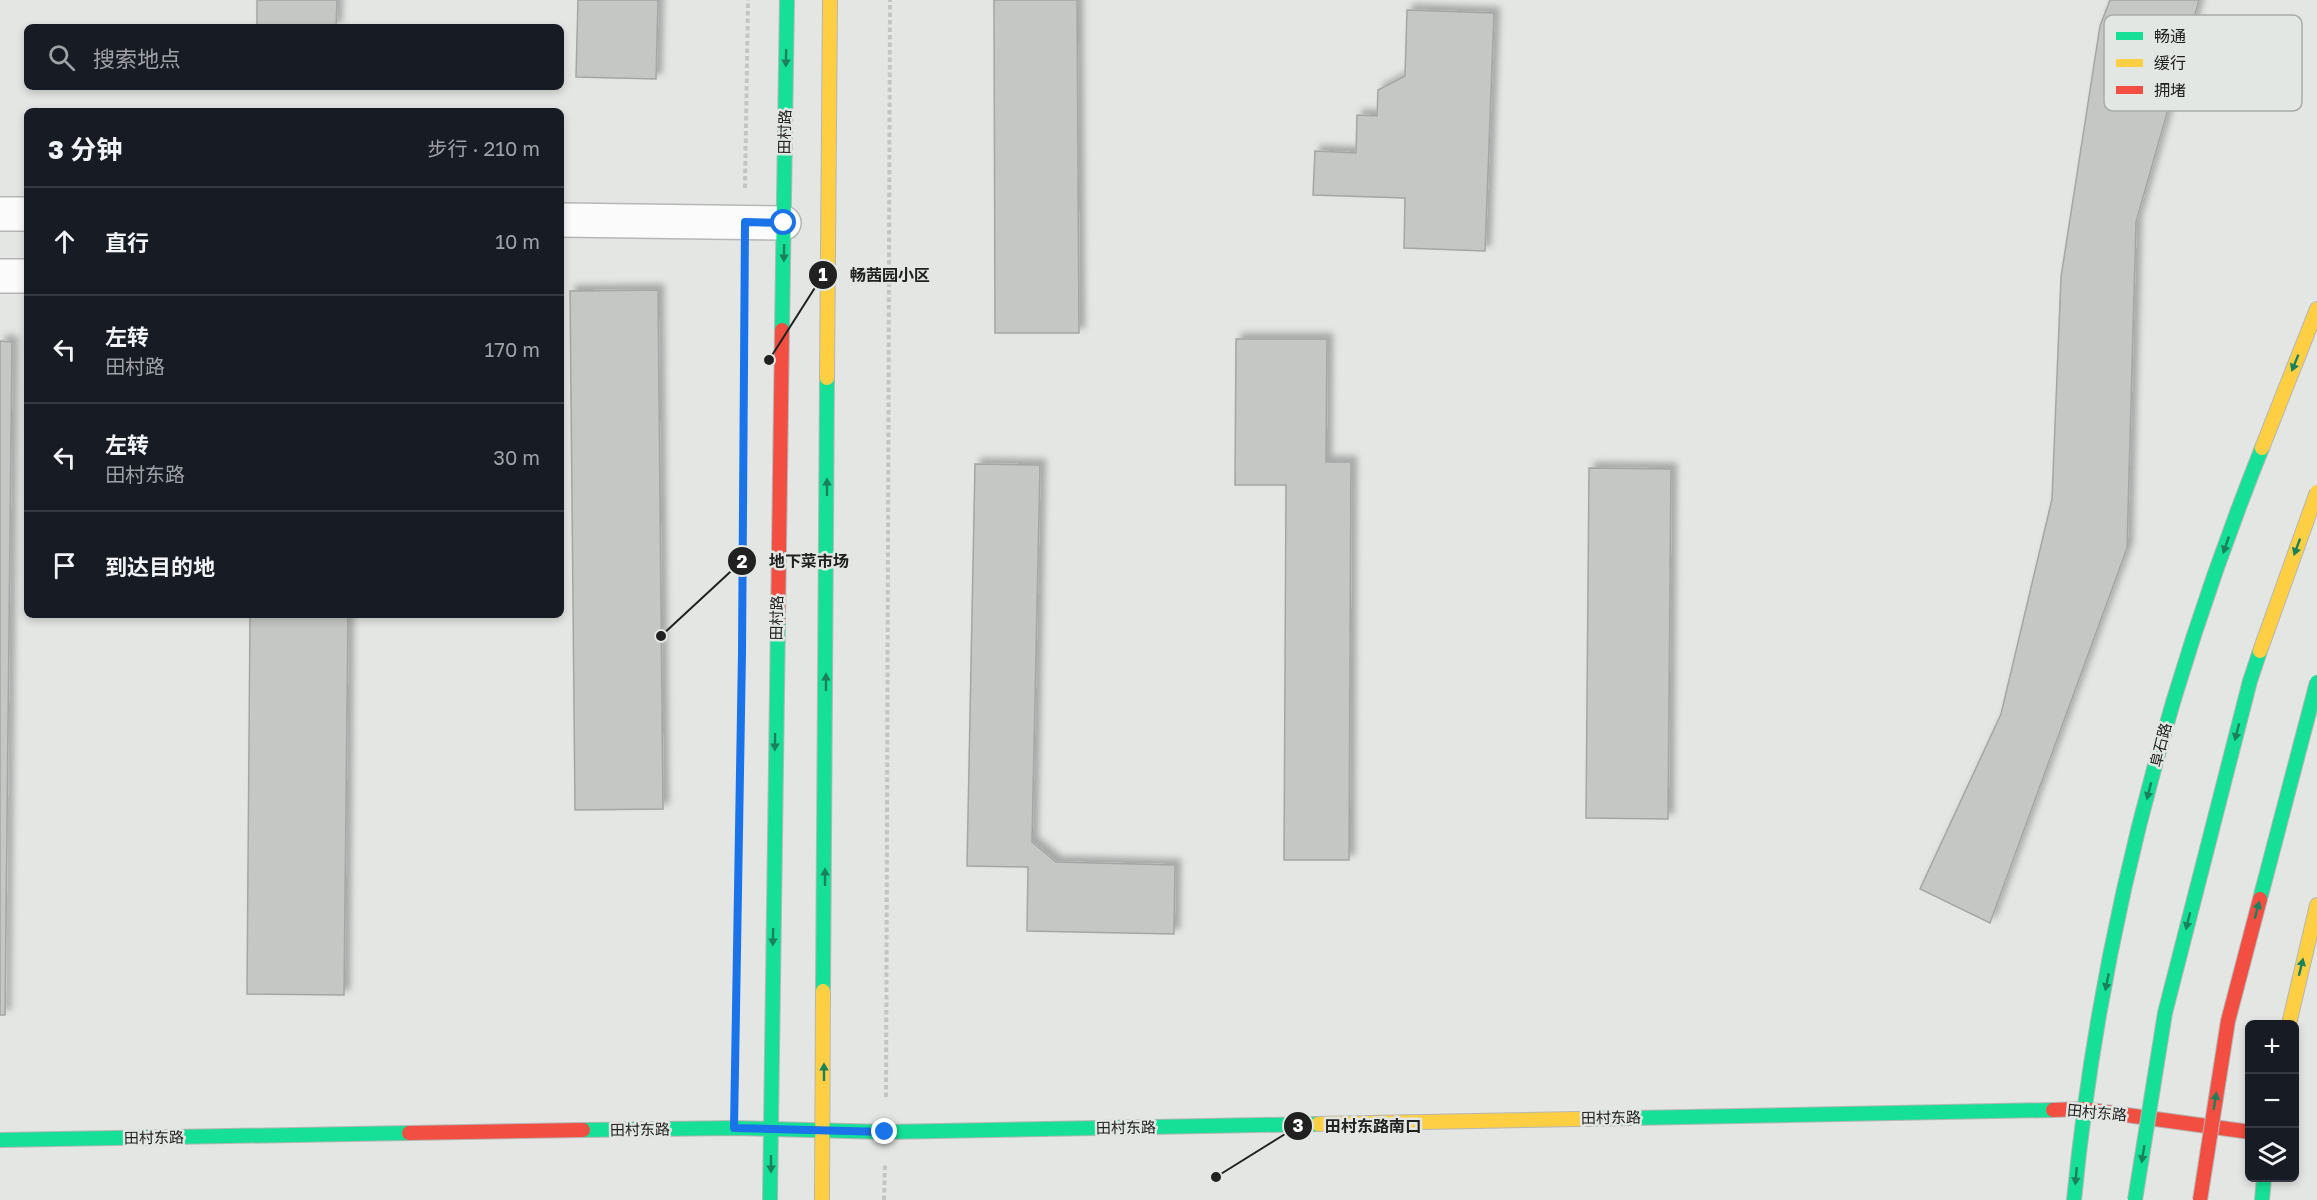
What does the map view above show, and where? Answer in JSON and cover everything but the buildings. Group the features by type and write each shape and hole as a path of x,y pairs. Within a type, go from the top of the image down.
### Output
{"main road":[{"name":"田村路","path":"770,1200 787,0"},
{"path":"822,1200 830,0"},
{"name":"阜石路","path":"2074,1200 2083,1109 2121,906 2171,704 2246,487 2317,309"},
{"path":"2135,1200 2165,1013 2250,681 2317,492"},
{"path":"2200,1200 2228,1021 2317,682"},
{"path":"2290,1020 2317,905"},
{"name":"田村东路","path":"0,1140 734,1128 885,1132 2083,1109 2245,1131"},
{"path":"2262,1200 2264,1182"}],"street":[{"path":"0,214 24,214"},
{"path":"564,220 784,223"},
{"path":"0,276 24,276"}],"path":[{"path":"743,414 748,0"},
{"path":"884,1200 890,0"},
{"path":"734,1128 737,874"}],"traffic: fast":[{"path":"782,330 787,0"},
{"path":"823,991 827,378"},
{"path":"2074,1200 2085,1104 2100,1008 2141,818 2196,631 2227,539 2262,448"},
{"path":"770,1200 778,620"},
{"path":"2135,1200 2165,1013 2250,681 2260,651"},
{"path":"2260,899 2317,682"},
{"path":"1579,1119 2053,1110"},
{"path":"583,1130 734,1128 885,1132 1318,1124"},
{"path":"0,1140 409,1133"},
{"path":"2262,1200 2264,1182"}],"traffic: slow":[{"path":"827,378 830,0"},
{"path":"2262,448 2317,309"},
{"path":"2260,651 2317,492"},
{"path":"2290,1020 2317,905"},
{"path":"822,1200 823,991"},
{"path":"1318,1124 1579,1119"}],"traffic: jam":[{"path":"778,620 782,330"},
{"path":"2200,1200 2228,1021 2260,899"},
{"path":"2053,1110 2083,1109 2245,1131"},
{"path":"409,1133 583,1130"}],"place":[{"name":"畅茜园小区","path":"769,360"},
{"name":"地下菜市场","path":"661,636"},
{"name":"田村东路南口","path":"1216,1177"}],"route":[{"path":"784,223 745,222 742,653 734,1014 734,1128 885,1132"}]}
